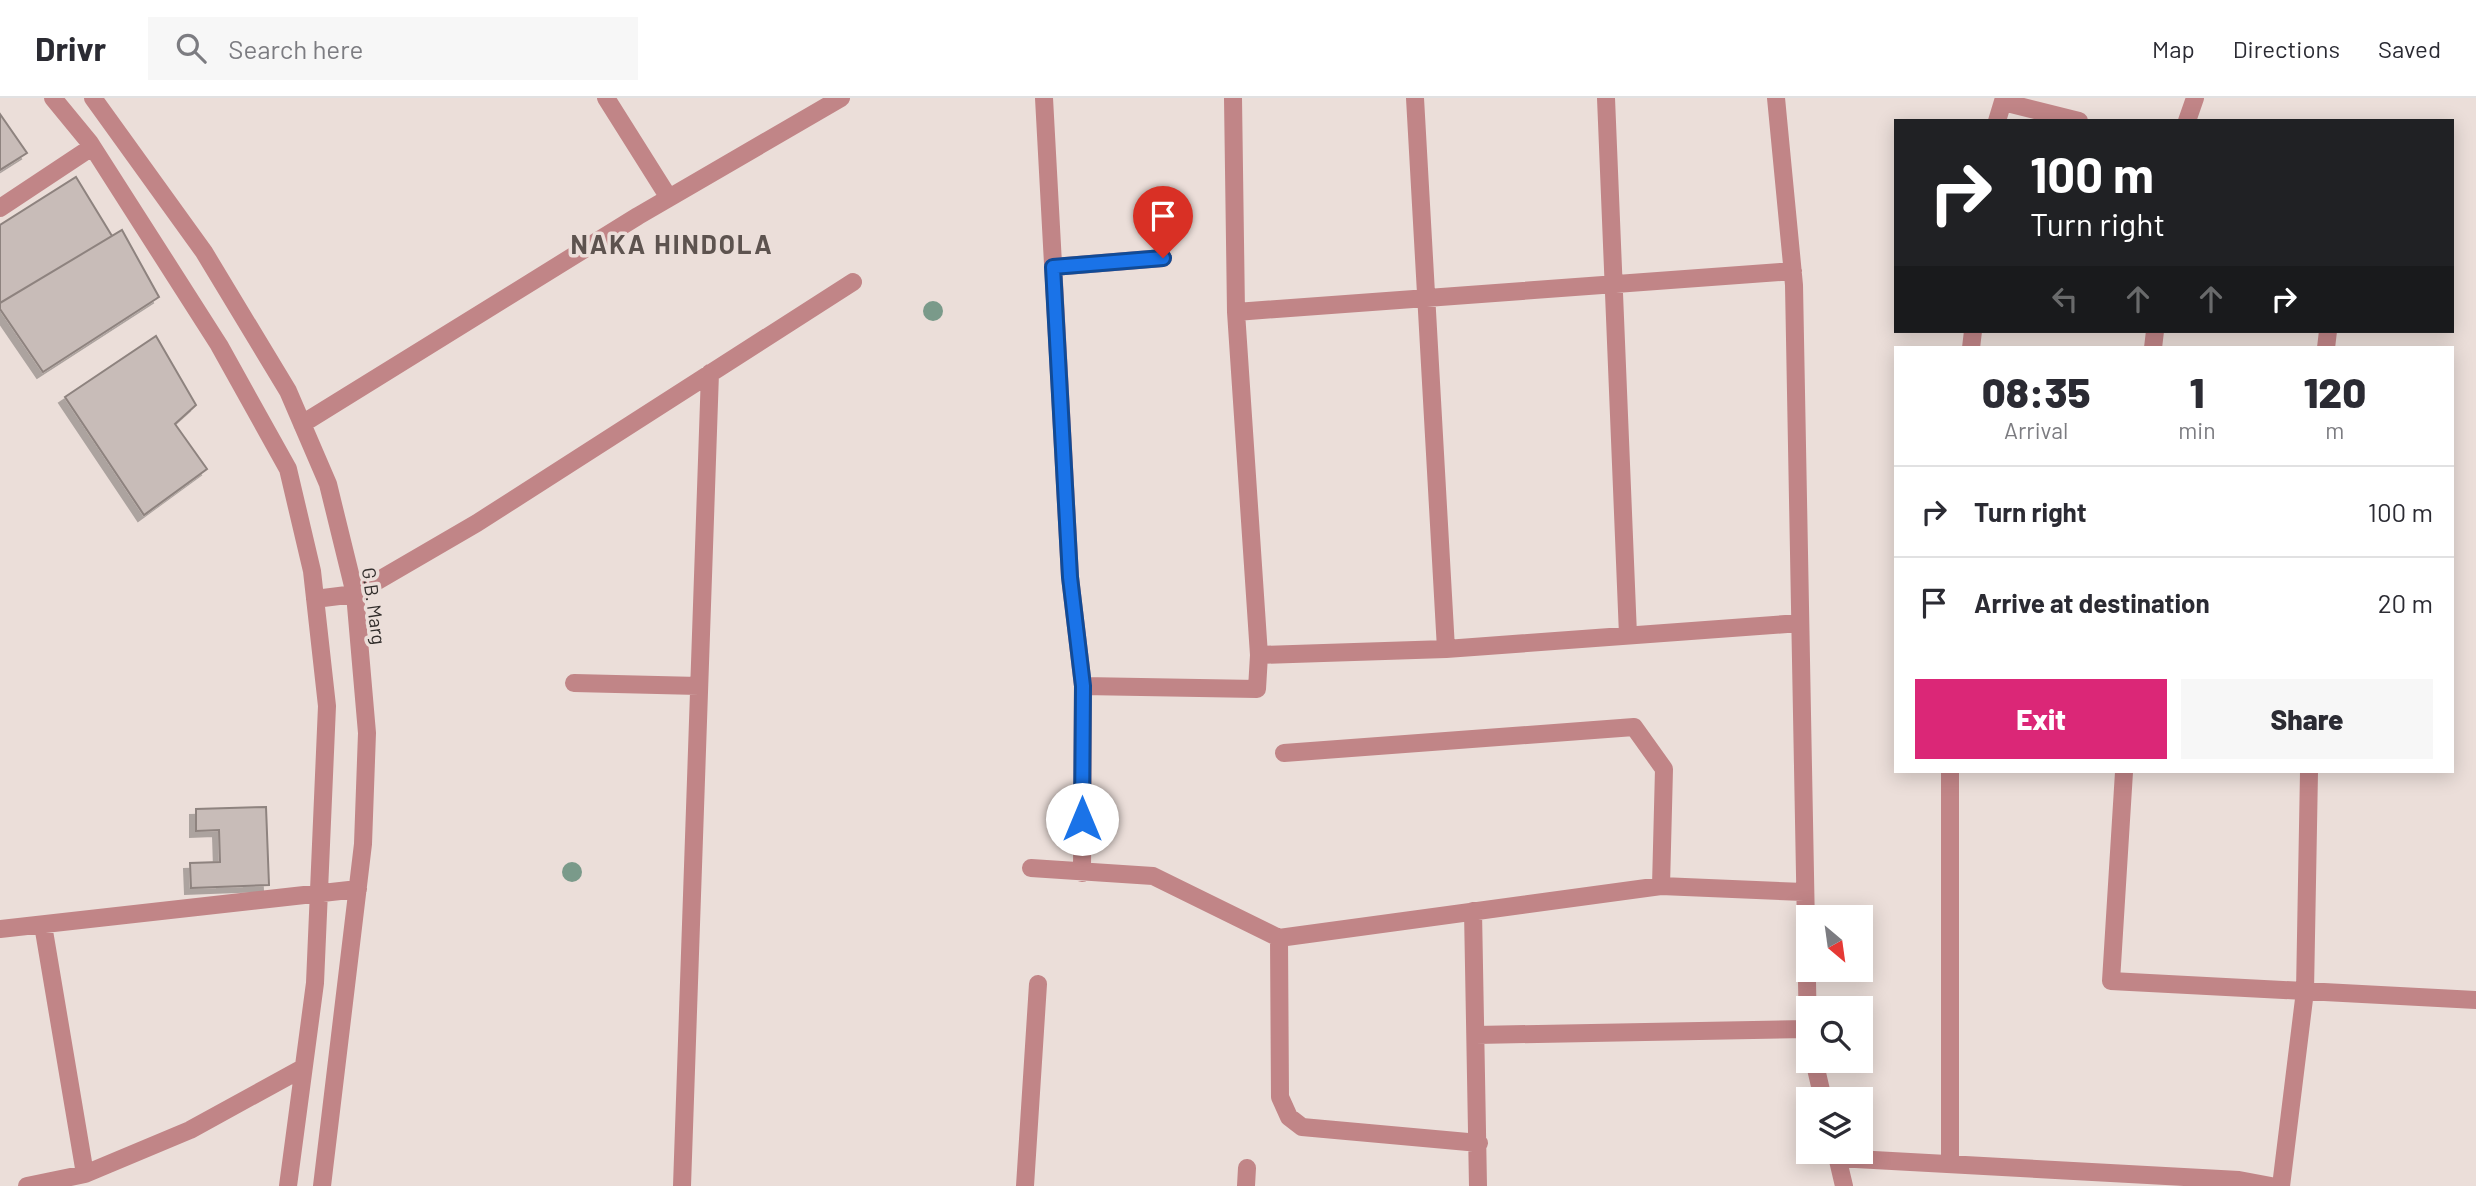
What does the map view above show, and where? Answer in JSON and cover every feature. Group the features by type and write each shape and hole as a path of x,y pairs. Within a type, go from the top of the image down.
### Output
{"street":[{"path":"53,98 92,147 219,345 288,469 312,571 327,706 315,983 288,1186"},
{"name":"G.B. Marg","path":"93,98 204,252 288,391 328,484 355,594 367,733 363,844 321,1186"},
{"path":"606,98 669,198"},
{"path":"302,424 669,198 841,98"},
{"path":"1044,98 1070,577 1083,686 1082,873"},
{"path":"1083,686 1257,689 1259,655 1236,312 1233,98"},
{"path":"1415,98 1446,649"},
{"path":"1606,98 1628,635"},
{"path":"1776,98 1793,271 1806,996"},
{"path":"2188,119 2195,98"},
{"path":"1998,119 2004,100 2073,119"},
{"path":"0,208 92,147"},
{"path":"1053,267 1163,258"},
{"path":"1236,312 1793,271"},
{"path":"315,599 355,594 477,523 853,282"},
{"path":"681,1186 710,373"},
{"path":"1259,655 1446,649 1800,623"},
{"path":"574,683 699,686"},
{"path":"1284,753 1634,727 1664,769 1661,886"},
{"path":"1950,773 1951,1164"},
{"path":"2124,773 2111,982 2476,1000"},
{"path":"2281,1186 2305,991 2309,773"},
{"path":"1031,868 1153,876 1279,938 1661,886 1804,892"},
{"path":"0,929 358,889"},
{"path":"1473,911 1478,1186"},
{"path":"43,925 85,1174"},
{"path":"1279,938 1280,1097 1289,1117 1302,1127 1479,1143"},
{"path":"1026,1186 1038,984"},
{"path":"1476,1035 1796,1032"},
{"path":"27,1186 85,1174 190,1130 303,1068"},
{"path":"1873,1158 2239,1180 2271,1186"},
{"path":"1839,1164 1844,1186"},
{"path":"1246,1186 1247,1167"}],"building":[{"path":"0,114 27,153 0,170"},
{"path":"76,177 112,236 0,303 0,225"},
{"path":"122,230 159,297 43,372 0,309 0,303"},
{"path":"156,336 196,405 175,424 207,469 144,515 65,397"},
{"path":"266,807 269,885 191,888 190,863 220,862 219,830 196,831 196,809"}],"district":[{"name":"NAKA HINDOLA","path":"672,245"}],"route":[{"path":"1082,819 1083,686 1070,577 1053,267 1163,258"}]}
